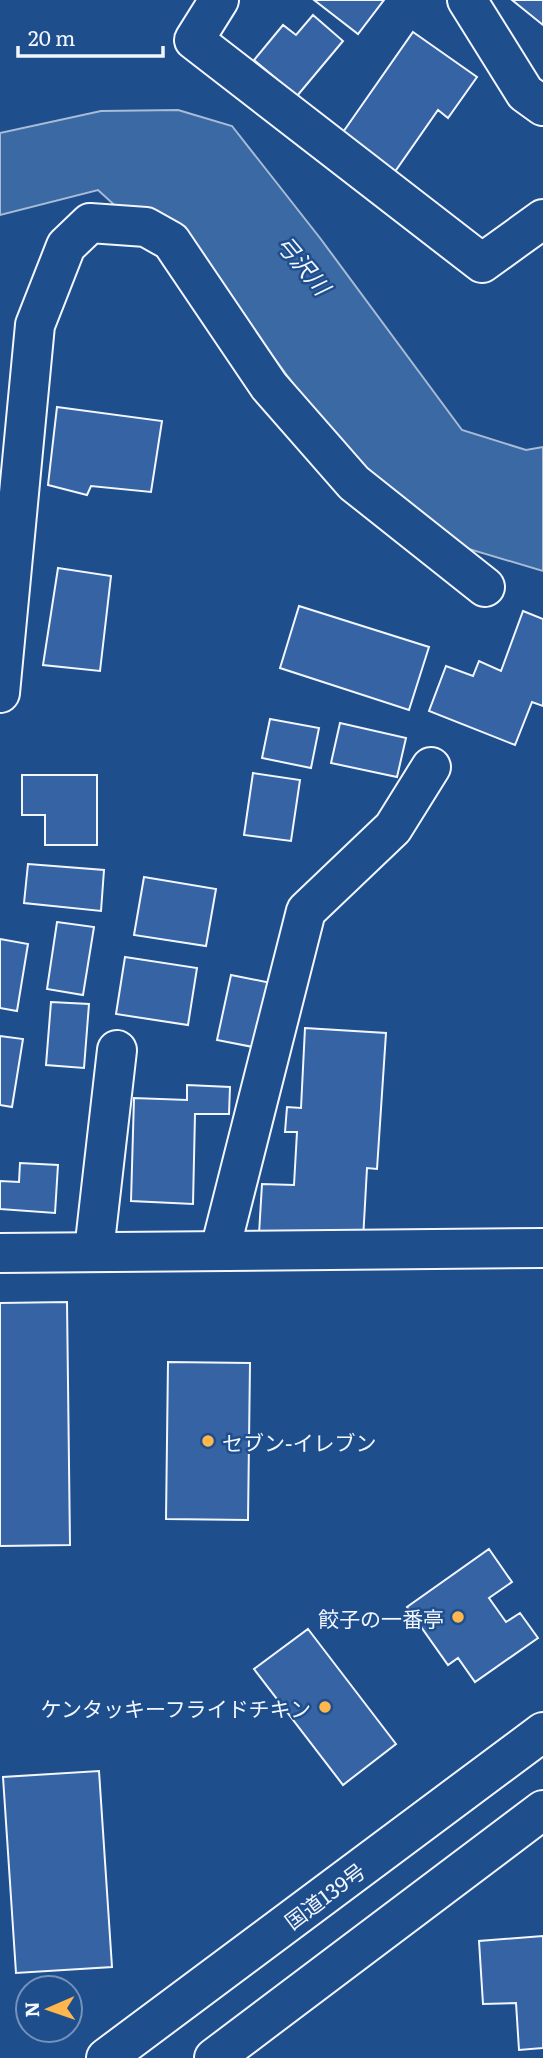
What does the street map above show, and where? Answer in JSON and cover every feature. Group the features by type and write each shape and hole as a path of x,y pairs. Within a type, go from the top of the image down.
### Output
{"main road":[{"path":"219,0 194,40 482,263 543,219"},
{"path":"467,0 525,93 543,106"},
{"path":"0,693 35,325 66,246 90,223 146,228 171,241 269,386 354,483 485,587"},
{"path":"219,1250 306,911 393,828 432,768"},
{"path":"94,1251 117,1049"},
{"path":"0,1253 543,1248"},
{"name":"国道139号","path":"106,2058 543,1732"},
{"path":"214,2058 543,1810"}],"water":[{"name":"弓沢川","path":"178,110 232,126 320,238 462,430 526,450 543,447 543,571 412,532 338,444 257,335 98,190 0,215 0,133 101,111"}],"building":[{"path":"314,0 384,0 358,34"},
{"path":"512,0 543,0 543,25"},
{"path":"313,15 343,41 297,96 254,60 283,25 296,35"},
{"path":"413,32 477,77 448,118 438,110 394,173 341,135"},
{"path":"57,407 162,421 151,492 91,486 87,495 48,485"},
{"path":"58,568 111,576 100,671 43,665"},
{"path":"299,606 429,647 409,710 280,668"},
{"path":"523,611 543,619 543,706 532,702 515,745 429,711 446,666 473,676 479,661 501,671"},
{"path":"270,719 319,728 311,768 262,758"},
{"path":"340,723 406,738 397,777 331,763"},
{"path":"253,773 300,780 291,841 244,835"},
{"path":"22,775 97,775 97,845 45,845 45,815 22,815"},
{"path":"28,864 104,870 101,911 24,903"},
{"path":"144,877 216,889 206,946 134,935"},
{"path":"57,922 94,927 83,995 47,989"},
{"path":"0,939 28,944 17,1011 0,1008"},
{"path":"125,957 197,968 188,1025 116,1014"},
{"path":"231,975 271,983 258,1048 217,1040"},
{"path":"51,1002 89,1004 84,1068 46,1065"},
{"path":"305,1028 386,1033 377,1169 367,1168 363,1240 259,1234 262,1184 294,1185 297,1132 285,1132 287,1107 301,1108"},
{"path":"0,1036 23,1039 12,1107 0,1105"},
{"path":"187,1085 230,1087 229,1114 195,1114 193,1204 131,1201 134,1098 187,1100"},
{"path":"20,1163 58,1165 55,1213 0,1209 0,1181 19,1182"},
{"path":"67,1302 70,1545 0,1546 0,1303"},
{"name":"セブン-イレブン","path":"168,1362 250,1363 248,1520 166,1519"},
{"name":"餃子の一番亭","path":"489,1549 512,1582 489,1598 506,1622 520,1613 538,1638 475,1682 458,1658 448,1665 407,1607"},
{"name":"ケンタッキーフライドチキン","path":"308,1629 396,1744 343,1785 254,1669"},
{"path":"99,1771 112,1967 16,1973 3,1777"},
{"path":"543,1936 543,2048 519,2050 516,2003 483,2004 479,1941"}],"place":[{"name":"セブン-イレブン","path":"208,1441"},
{"name":"餃子の一番亭","path":"458,1617"},
{"name":"ケンタッキーフライドチキン","path":"325,1707"}]}
